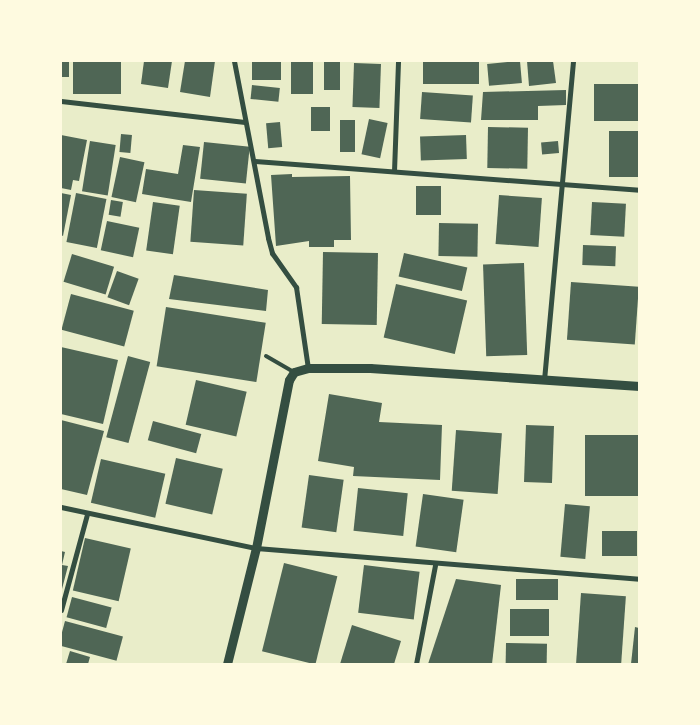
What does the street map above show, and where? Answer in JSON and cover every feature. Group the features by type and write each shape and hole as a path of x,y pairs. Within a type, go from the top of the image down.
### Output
{"street":[{"path":"234,61 272,253 296,286 308,368"},
{"path":"394,171 398,61"},
{"path":"544,380 574,61"},
{"path":"61,101 245,122"},
{"path":"255,161 562,182 639,190"},
{"path":"227,664 256,548 289,380 294,372 308,368 370,368 639,386"},
{"path":"61,507 87,514 256,548 435,565 639,579"},
{"path":"61,610 87,514"},
{"path":"416,664 435,565"}],"lane":[{"path":"266,356 294,372"}],"building":[{"path":"61,61 69,61 69,77 61,77"},
{"path":"73,61 121,61 121,94 73,94"},
{"path":"144,61 172,61 168,88 141,84"},
{"path":"185,61 215,61 210,97 180,92"},
{"path":"252,61 281,61 281,80 252,80"},
{"path":"291,61 313,61 313,94 291,94"},
{"path":"324,61 340,61 340,90 324,90"},
{"path":"423,61 479,61 479,84 423,84"},
{"path":"520,61 522,83 489,86 487,64"},
{"path":"527,61 553,61 556,83 529,86"},
{"path":"354,63 381,64 379,108 352,107"},
{"path":"594,84 639,84 639,121 594,121"},
{"path":"252,85 280,88 278,102 251,99"},
{"path":"566,90 566,105 538,106 538,120 481,120 483,92"},
{"path":"422,92 473,96 471,122 420,119"},
{"path":"311,107 330,107 330,131 311,131"},
{"path":"369,119 388,123 380,158 362,154"},
{"path":"340,120 355,120 355,152 340,152"},
{"path":"280,122 282,147 268,148 266,123"},
{"path":"488,127 528,128 527,169 487,168"},
{"path":"609,131 639,131 639,177 609,177"},
{"path":"121,134 132,135 130,153 119,152"},
{"path":"61,135 87,140 79,181 73,180 71,190 61,188"},
{"path":"466,135 467,159 421,161 420,137"},
{"path":"90,141 116,145 108,195 82,191"},
{"path":"558,141 559,153 542,154 541,142"},
{"path":"204,142 250,147 246,184 200,179"},
{"path":"183,145 200,147 191,202 142,194 146,169 178,174"},
{"path":"120,157 144,162 136,202 111,197"},
{"path":"292,174 292,177 350,176 351,240 334,240 334,247 309,247 309,241 276,246 271,175"},
{"path":"416,186 441,186 441,215 416,215"},
{"path":"194,190 247,194 243,246 190,242"},
{"path":"61,193 71,195 63,236 61,235"},
{"path":"76,193 106,199 97,248 66,242"},
{"path":"499,195 542,198 538,247 496,244"},
{"path":"111,200 123,202 121,217 109,215"},
{"path":"153,202 180,206 173,254 146,251"},
{"path":"592,202 626,204 624,237 590,235"},
{"path":"107,221 139,228 133,257 101,250"},
{"path":"439,223 478,224 477,257 438,256"},
{"path":"583,245 616,246 615,266 582,265"},
{"path":"323,252 378,253 377,325 322,324"},
{"path":"404,253 467,268 462,291 399,276"},
{"path":"72,254 114,267 106,295 64,282"},
{"path":"524,263 527,355 486,356 483,264"},
{"path":"117,271 139,279 129,305 107,297"},
{"path":"174,275 268,290 266,311 169,299"},
{"path":"571,282 639,287 635,345 567,340"},
{"path":"396,284 467,300 455,354 384,338"},
{"path":"71,294 134,311 124,347 61,330"},
{"path":"166,307 266,323 256,382 157,366"},
{"path":"61,347 118,360 103,424 61,414"},
{"path":"128,356 150,362 128,443 106,437"},
{"path":"196,380 247,392 236,437 186,425"},
{"path":"329,394 382,403 379,422 442,425 440,480 353,476 354,467 318,461"},
{"path":"61,420 104,431 87,495 61,489"},
{"path":"153,421 201,434 196,453 148,440"},
{"path":"526,425 554,426 552,483 524,482"},
{"path":"456,430 502,433 498,494 452,491"},
{"path":"585,435 638,435 638,496 585,496"},
{"path":"176,458 223,469 212,515 165,504"},
{"path":"101,459 165,474 155,518 91,503"},
{"path":"309,475 344,480 336,532 302,527"},
{"path":"358,488 408,493 403,536 354,531"},
{"path":"423,494 464,500 456,552 416,546"},
{"path":"565,504 590,506 585,559 560,557"},
{"path":"602,531 637,531 637,556 602,556"},
{"path":"85,538 131,549 119,601 73,591"},
{"path":"61,551 65,552 62,565 68,566 62,589"},
{"path":"284,563 337,576 316,664 262,651"},
{"path":"364,565 420,572 414,619 358,613"},
{"path":"456,579 501,585 492,664 428,664"},
{"path":"516,579 558,579 558,600 516,600"},
{"path":"581,593 626,596 621,664 576,664"},
{"path":"72,597 112,608 106,628 67,617"},
{"path":"510,609 549,609 549,636 510,636"},
{"path":"65,621 123,637 116,661 61,646 61,636"},
{"path":"352,625 401,641 394,664 340,664"},
{"path":"635,627 639,628 639,664 631,664"},
{"path":"506,643 547,644 547,664 506,664"},
{"path":"70,651 90,657 88,664 66,664"}]}
